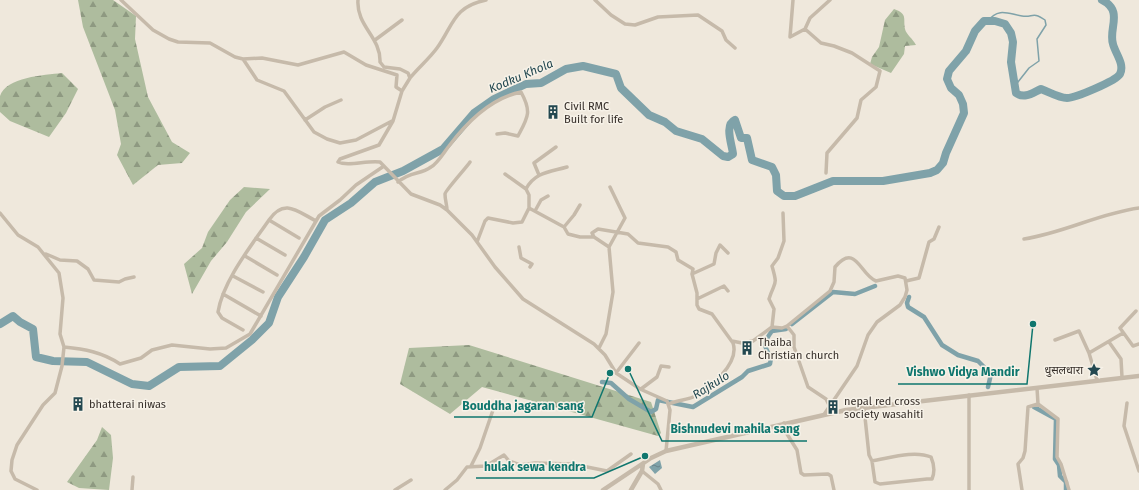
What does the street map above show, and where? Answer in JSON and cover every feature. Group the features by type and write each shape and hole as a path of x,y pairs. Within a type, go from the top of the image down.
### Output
{"street":[{"path":"121,0 153,30 178,42 210,43 235,57 244,59 262,58 298,65 344,52 366,66 397,75 396,87 402,91"},
{"path":"358,0 357,10 359,17 375,40 380,56 380,62 384,67 400,69 408,73 410,78"},
{"path":"486,0 470,4 450,24 437,48 410,78 402,91 393,121 378,145 340,159 338,162 344,164 373,161 380,162 411,194 440,205 447,210 477,242 495,267 523,299 599,348 616,373 669,404"},
{"path":"595,0 611,16 625,24 635,25 658,17 698,15 722,31 726,40 735,48"},
{"path":"793,0 791,37 805,29 810,18 830,0"},
{"path":"375,40 402,20"},
{"path":"805,29 821,43 852,53 880,71 876,87 861,100 857,118 827,154 826,173"},
{"path":"244,59 257,80 284,91 314,132 340,143 356,140 393,121"},
{"path":"397,181 410,174 432,167 462,128 485,109 513,94 522,92 529,105 529,112 518,136 505,132 497,134"},
{"path":"305,120 325,107 340,100"},
{"path":"539,175 534,164 556,147"},
{"path":"447,210 445,194 446,189 461,175 470,162"},
{"path":"64,347 95,352 108,356 120,364 141,358 152,350 172,345 210,349 226,348 250,334 320,216 340,200 356,184 384,166"},
{"path":"526,189 533,178 567,167"},
{"path":"477,242 485,221 488,218 514,223 522,222 529,208 529,194 526,189 505,174"},
{"path":"599,348 606,334 613,292 609,247 625,218 610,187"},
{"path":"535,211 541,200 548,196"},
{"path":"564,226 574,215 580,204"},
{"path":"243,330 222,318 218,312 223,294 256,238 275,211 284,208 292,208 316,221"},
{"path":"529,208 564,226 568,234 580,237 594,236 609,247"},
{"path":"1024,238 1044,235 1116,213 1139,208"},
{"path":"0,213 18,235 33,243 42,252 61,277 63,298 60,334 64,347 62,366 55,392 43,405 17,446 12,460 11,471 15,479 37,490"},
{"path":"732,342 742,343 753,341 772,326 774,309 769,299 776,284 776,274 772,266 778,258 784,241 783,213"},
{"path":"269,220 299,238"},
{"path":"906,281 919,278 930,240 934,239 939,227"},
{"path":"594,236 592,233 598,229 617,231 628,234 638,243 668,247 676,252 678,260 693,269 692,274 699,309 712,314 732,342 735,349 729,366 721,376 704,391 691,398 680,399 669,404"},
{"path":"256,238 285,255"},
{"path":"692,274 714,264 716,253 720,246 728,252"},
{"path":"519,247 521,258 532,264 530,266"},
{"path":"42,252 60,260 77,261 88,269 94,280 119,282 134,277"},
{"path":"245,256 277,275"},
{"path":"772,326 782,328 787,326 830,291 834,282 835,267 845,258 850,258 859,263 866,274 876,281 901,276 906,281 905,297 900,304 877,322 872,328 857,366 839,390 825,413"},
{"path":"233,276 263,292"},
{"path":"697,299 702,295 724,286 728,291"},
{"path":"223,294 261,316"},
{"path":"1136,311 1120,325 1120,328 1133,346 1139,344"},
{"path":"787,326 794,335 794,347 808,387 826,399 830,407"},
{"path":"1055,340 1079,332 1089,353 1097,380"},
{"path":"1089,353 1123,333"},
{"path":"1109,342 1121,359 1122,377"},
{"path":"616,373 639,343"},
{"path":"641,389 657,378 661,366 669,367"},
{"path":"603,490 666,451 825,413 1139,376"},
{"path":"1037,388 1038,404 1058,419 1057,457 1061,464 1069,490"},
{"path":"969,396 969,490"},
{"path":"1127,403 1124,426 1139,471"},
{"path":"666,451 669,404"},
{"path":"1022,490 1018,464 1023,458 1025,451 1027,411 1028,407 1038,404"},
{"path":"471,466 480,448 493,410 484,407"},
{"path":"864,408 868,455 872,461 875,482 880,484 927,480 932,478 934,475 934,462 931,457 927,455 918,454 872,461"},
{"path":"784,423 787,434 797,450 801,473 804,475 828,474 832,476 834,490"},
{"path":"446,490 457,480 467,467 486,466 504,455 509,461 520,465 535,462 572,464 607,471 631,454"},
{"path":"631,490 642,471 643,464"},
{"path":"642,471 658,484 661,490"},
{"path":"132,490 133,478"},
{"path":"395,490 411,480"}],"green space":[{"path":"78,0 113,0 136,16 135,39 148,97 172,142 190,153 182,163 158,165 133,185 117,155 121,144 115,110 83,27"},
{"path":"894,9 903,15 906,31 916,45 905,46 904,54 891,73 870,64 872,57 879,47 885,20"},
{"path":"62,73 78,89 66,113 49,137 10,121 0,112 0,96 10,85 26,78"},
{"path":"244,187 270,189 246,212 227,242 211,261 192,294 184,264 202,248 208,232 230,200"},
{"path":"469,345 651,402 661,433 658,436 482,387 450,414 400,384 409,348"},
{"path":"102,427 111,435 113,458 109,490 79,488 67,482 97,440"}],"water":[{"path":"660,460 662,468 655,474 649,467"}],"waterway":[{"name":"Kodku Khola","path":"0,324 13,316 20,322 33,329 36,357 53,361 87,362 132,384 149,386 179,367 220,366 252,340 269,323 278,297 304,257 325,220 351,203 375,182 403,171 443,149 474,113 494,99 526,84 541,83 566,69 583,66 616,74 621,88 649,115 665,122 676,131 702,139 723,156 728,157 733,154 729,130 732,122 735,120 741,138 747,138 752,160 772,167 776,175 777,191 784,196 795,196 833,181 883,181 930,173 937,170 943,163 964,113 963,104 959,95 951,88 947,79 949,71 966,51 975,31 984,21 995,21 1005,24 1011,33 1013,42 1011,62 1016,93 1019,95 1032,94 1041,89 1054,95 1067,98 1095,89 1111,81 1120,74 1121,62 1114,47 1112,38 1114,15 1109,4 1102,0"},
{"path":"988,21 996,14 1004,12 1026,16 1035,15 1045,20 1046,25 1037,39 1039,61 1029,68 1014,87"},
{"name":"Rajkulo","path":"792,324 833,292 855,294 875,286"},
{"path":"909,297 907,303 908,307 924,317 942,345 958,355 978,361 991,374 988,387"},
{"name":"Rajkulo","path":"602,382 611,383 629,399 651,412 656,409 658,400 693,407 742,377 748,371 770,364 771,358 765,347 767,338 772,331 786,329"},
{"path":"1034,407 1056,419 1055,459 1059,465 1060,476 1066,482 1066,490"}],"place":[{"name":"Civil RMC Built for life","path":"553,112"},
{"name":"Vishwo Vidya Mandir","path":"1033,324"},
{"name":"Thaiba Christian church","path":"747,348"},
{"name":"Bishnudevi mahila sang","path":"628,369"},
{"name":"धुसलधारा","path":"1094,370"},
{"name":"Bouddha jagaran sang","path":"610,373"},
{"name":"bhatterai niwas","path":"78,404"},
{"name":"nepal red cross society wasahiti","path":"833,407"},
{"name":"hulak sewa kendra","path":"645,456"}]}
